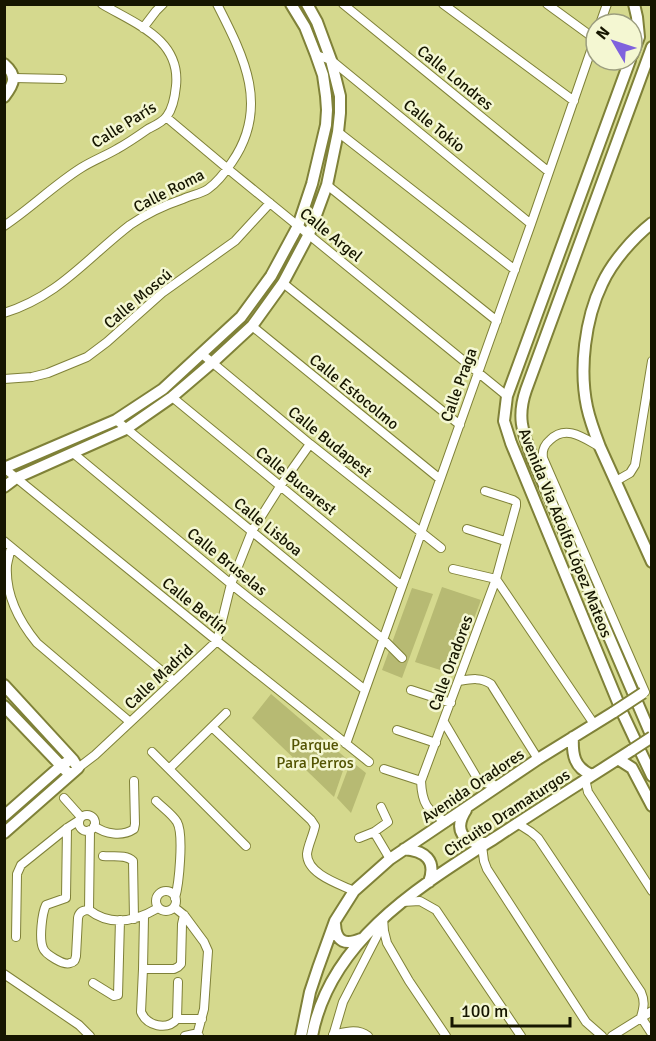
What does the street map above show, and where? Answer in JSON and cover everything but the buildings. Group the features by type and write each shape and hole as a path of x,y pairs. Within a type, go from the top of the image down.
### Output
{"main road":[{"path":"4,468 116,420 163,389 241,317 271,276 298,226 312,184 326,125 323,75 305,27 291,4"},
{"path":"4,487 16,478 126,429 172,397 252,326 283,283 309,234 327,185 340,113 340,96 331,60 317,22 307,4"},
{"name":"Avenida Via Adolfo López Mateos","path":"651,47 526,390 520,417 532,457 651,737"},
{"path":"4,64 14,78 12,88 4,97"},
{"name":"Avenida Via Adolfo López Mateos","path":"626,72 507,396 504,421 622,712 651,776"},
{"path":"651,223 639,233 602,284 592,310 584,356 587,406 600,447 651,562"},
{"path":"4,685 73,767"},
{"name":"Avenida Oradores","path":"301,1036 310,992 335,921 354,891 404,849 573,736 647,691"},
{"path":"4,706 62,765 73,767"},
{"path":"573,736 574,759 589,777"},
{"name":"Circuito Dramaturgos","path":"312,1036 328,990 337,973 363,938 401,902 517,823 651,737"},
{"path":"618,759 632,768 651,807"},
{"path":"4,816 62,765"},
{"path":"6,829 73,767"},
{"path":"468,807 460,825 463,836 472,843 484,845"},
{"path":"404,849 420,852 428,858 432,870 429,882"},
{"path":"335,921 337,934 342,940 349,942 363,938"}],"street":[{"name":"Calle París","path":"4,226 73,172 116,149 166,117 174,100 176,82 174,64 169,50 159,39 143,28 102,4"},
{"path":"143,28 163,4"},
{"name":"Calle Roma","path":"4,313 30,303 61,285 132,224 165,206 206,191 228,169 240,151 248,132 252,111 251,89 233,35 218,4"},
{"name":"Calle Londres","path":"343,4 549,172"},
{"path":"443,4 574,101"},
{"path":"547,4 584,30"},
{"name":"Calle Tokio","path":"316,55 331,60 531,224"},
{"name":"Calle Praga","path":"346,744 584,71"},
{"path":"14,78 62,79"},
{"name":"Calle Argel","path":"166,117 507,396"},
{"path":"338,132 515,270"},
{"path":"327,185 497,321"},
{"name":"Calle Moscú","path":"4,379 32,377 48,373 87,357 162,293 235,241 270,203"},
{"path":"283,283 460,425"},
{"name":"Calle Estocolmo","path":"252,326 440,479"},
{"name":"Calle Budapest","path":"202,354 310,444 441,548"},
{"path":"616,481 630,473 635,465 651,361"},
{"name":"Calle Bucarest","path":"172,397 402,586"},
{"name":"Calle Lisboa","path":"116,420 383,639 402,658"},
{"path":"600,447 573,433 562,433 547,443 543,458 647,691"},
{"name":"Calle Madrid","path":"73,767 88,760 217,641 231,584 252,531 310,444"},
{"name":"Calle Bruselas","path":"73,453 231,584 365,690"},
{"name":"Calle Berlín","path":"4,468 369,762"},
{"name":"Calle Oradores","path":"421,781 496,579 516,502 486,491"},
{"path":"467,529 505,541"},
{"path":"4,541 174,681"},
{"path":"11,547 7,566 9,587 14,607 25,628 37,643 130,722"},
{"path":"453,568 496,579 594,724"},
{"path":"459,681 476,678 491,684 538,759"},
{"path":"411,690 451,703"},
{"path":"169,769 226,713"},
{"path":"444,722 477,778 485,783 498,786"},
{"path":"212,727 311,820 315,826 307,851 311,867 324,877 354,891"},
{"path":"397,730 436,743"},
{"path":"152,752 246,846"},
{"path":"384,769 421,781 423,800 428,809 446,822"},
{"path":"589,777 588,792 651,891"},
{"path":"80,819 78,824 87,831 92,828 110,833 129,832 134,829 134,781"},
{"path":"64,798 80,819"},
{"path":"156,801 177,821 181,834 176,904 166,912 158,908 156,902 159,894 168,892 175,898"},
{"path":"359,838 374,832 388,822 381,807"},
{"path":"16,937 18,870 86,814 94,820 89,910"},
{"path":"517,823 538,838 641,992 644,999 641,1017 651,1034"},
{"path":"67,828 66,898 46,906 42,912 44,951 65,963 70,964 74,961 79,914 82,911 89,910 106,920 120,920 144,917 158,908"},
{"path":"374,832 390,859"},
{"path":"484,845 484,861 487,869 586,1022 602,1036"},
{"path":"103,856 126,857 133,861 134,919"},
{"path":"401,902 420,901 436,909 521,1036"},
{"path":"174,907 184,915 208,951 202,1019 198,1036 190,1034 185,1036"},
{"path":"143,969 178,968 181,964 184,915"},
{"path":"144,917 141,1012 150,1023 160,1026 174,1023 177,1018 178,982"},
{"path":"383,918 387,943 446,1036"},
{"name":"Circuito Dramaturgos","path":"333,1036 343,1002 376,938 383,918"},
{"path":"93,983 114,996 118,995 120,920"},
{"path":"4,974 79,1025 90,1036"},
{"path":"612,1036 651,1011"},
{"path":"177,1018 202,1019"},
{"path":"333,1036 348,1031 359,1031 368,1036"}],"green space":[{"path":"442,587 481,600 453,674 415,662"},
{"path":"412,588 433,594 402,678 382,670"},
{"name":"Parque Para Perros","path":"271,694 347,759 334,797 252,718"},
{"path":"351,761 366,773 351,813 337,798"}]}
